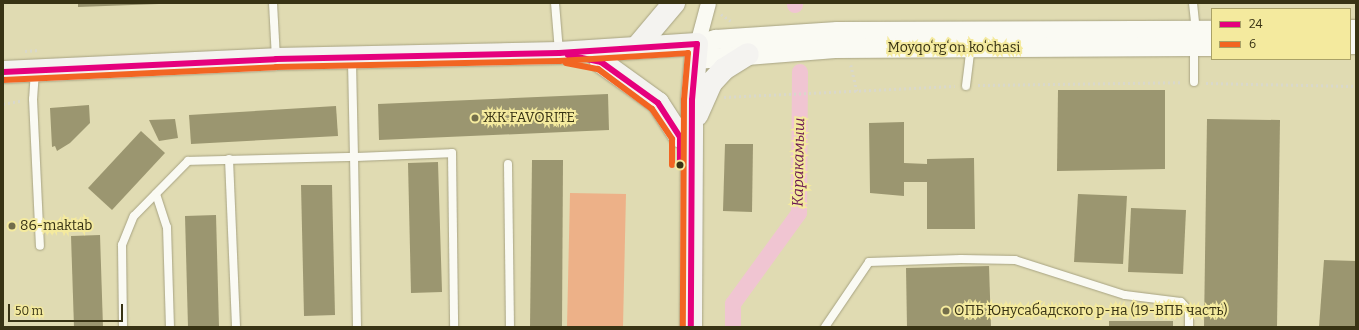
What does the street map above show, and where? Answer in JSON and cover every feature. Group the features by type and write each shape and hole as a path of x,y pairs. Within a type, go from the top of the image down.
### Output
{"main road":[{"path":"636,48 674,3"},
{"path":"3,72 276,59 559,53 636,48 691,54"},
{"path":"691,327 686,138 712,82 724,69 756,48"},
{"path":"559,53 600,62 691,54"},
{"path":"678,327 691,54"},
{"path":"600,62 658,103 686,138"}],"street":[{"path":"691,54 708,3"},
{"name":"Moyqoʻrgʻon koʻchasi","path":"691,54 836,40 1204,38"},
{"name":"Moyqoʻrgʻon koʻchasi","path":"836,40 971,48 1204,38"}],"lane":[{"path":"273,3 276,59"},
{"path":"555,3 559,53"},
{"path":"1194,3 1204,38 1194,82"},
{"path":"966,86 971,48"},
{"path":"352,58 357,327"},
{"path":"35,70 33,99 40,246"},
{"path":"123,327 122,245 134,216 188,160 354,157 452,152 454,327"},
{"path":"229,159 236,327"},
{"path":"508,164 510,327"},
{"path":"156,194 167,227 170,327"},
{"path":"825,327 869,262 961,259 1015,260 1125,295 1181,302 1189,310 1189,327"}],"path":[{"path":"850,63 857,90"},
{"path":"718,97 776,96 857,90 1056,82 1194,82 1353,86"},
{"path":"3,104 33,99"}],"shaded area":[{"path":"570,193 626,194 623,327 567,327"}],"building":[{"path":"78,3 159,3 159,4 78,7"},
{"path":"1058,90 1165,90 1165,169 1057,171"},
{"name":"ЖК FAVORITE","path":"608,94 609,130 379,140 378,104"},
{"path":"89,105 90,123 70,143 57,151 55,146 52,147 50,108"},
{"path":"336,106 338,136 191,144 189,115"},
{"path":"175,119 178,138 159,141 149,120"},
{"path":"1207,119 1280,120 1277,327 1204,327"},
{"path":"904,122 904,163 927,164 927,159 974,158 975,229 927,229 927,182 904,182 904,196 870,193 869,123"},
{"path":"141,131 165,153 112,210 88,188"},
{"path":"725,144 753,144 752,212 723,211"},
{"path":"532,160 563,160 562,327 530,327"},
{"path":"438,162 442,292 411,293 408,163"},
{"path":"301,185 332,185 335,315 304,316"},
{"path":"1078,194 1127,196 1123,264 1074,262"},
{"path":"1131,208 1186,210 1183,274 1128,272"},
{"path":"216,215 219,327 188,327 185,216"},
{"path":"100,235 103,327 74,327 71,236"},
{"path":"1324,260 1356,261 1356,327 1319,327"},
{"path":"989,266 991,327 907,327 906,268"},
{"path":"1109,321 1173,321 1173,327 1109,327"}],"waterway":[{"name":"Каракамыш","path":"733,327 733,304 799,213 800,72"}],"transit line":[{"name":"24","path":"3,72 276,59 559,53 697,44 692,100 691,327"},
{"name":"6","path":"3,80 276,67 559,61 688,53 684,100 683,327"},
{"name":"24","path":"568,55 601,62 658,103 680,137 680,165"},
{"name":"6","path":"566,63 598,69 652,109 672,139 672,165"}],"place":[{"name":"ЖК FAVORITE","path":"475,118"},
{"name":"86-maktab","path":"12,226"},
{"name":"ОПБ Юнусабадского р-на (19-ВПБ часть)","path":"946,311"}]}
